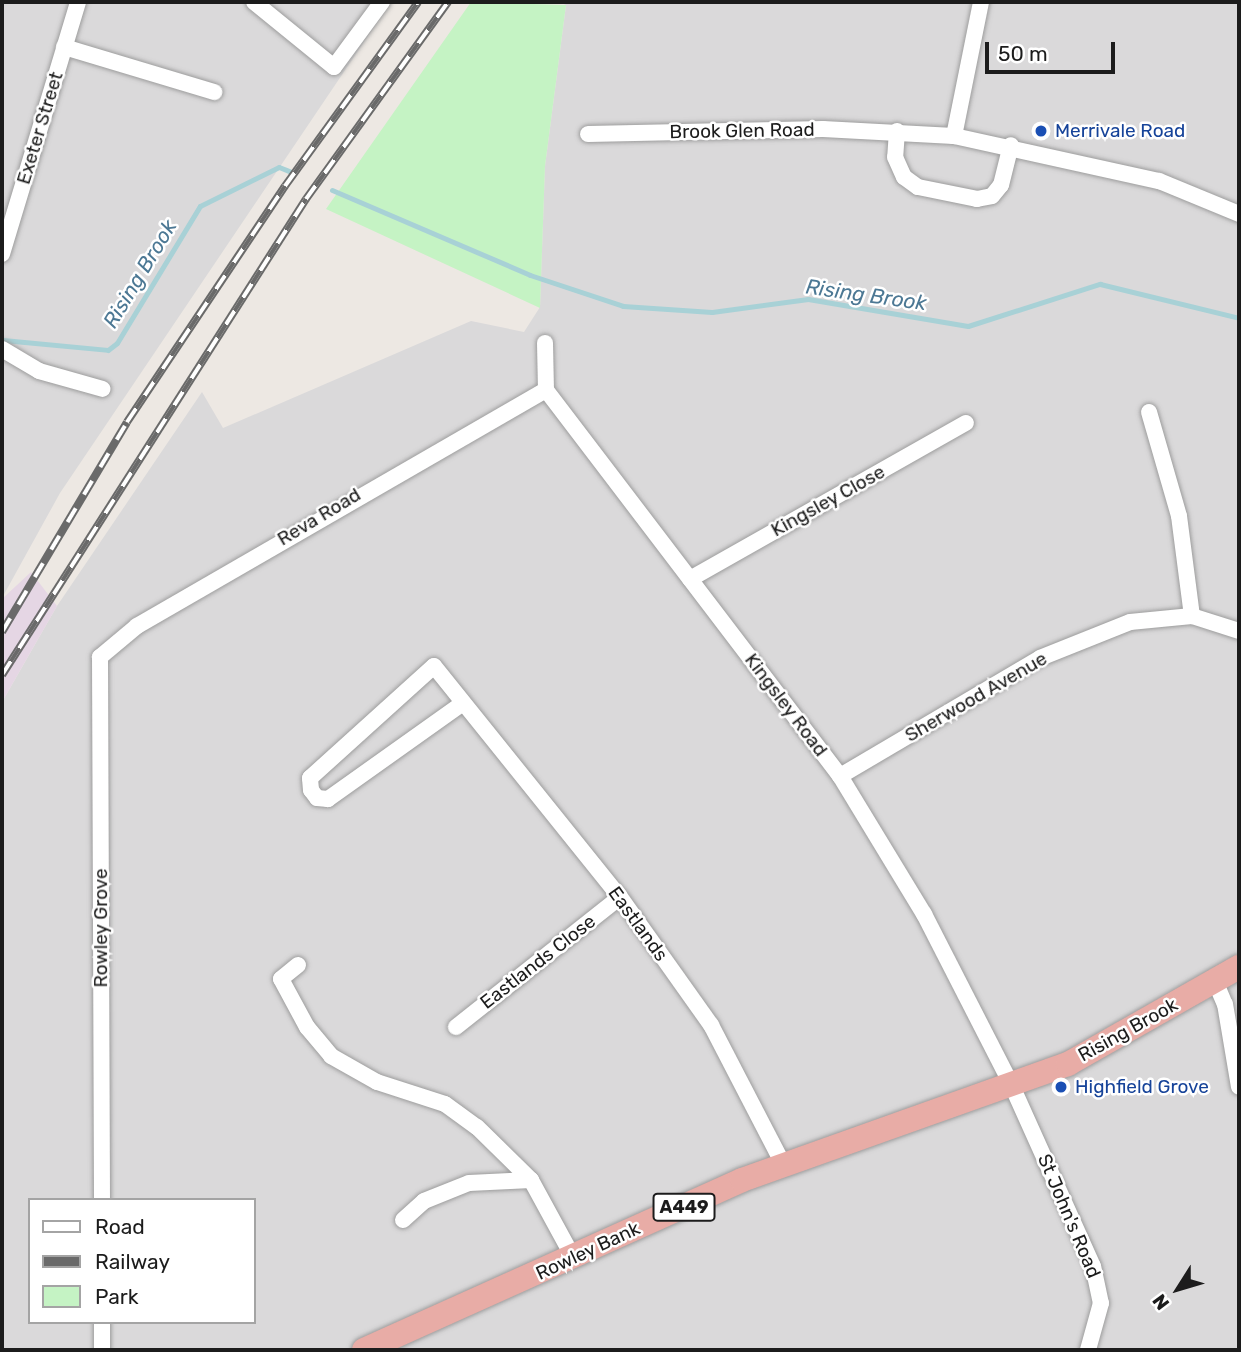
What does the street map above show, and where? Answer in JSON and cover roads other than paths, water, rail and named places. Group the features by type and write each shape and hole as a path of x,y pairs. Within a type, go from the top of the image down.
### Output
{"highway":[{"name":"Rising Brook","path":"1012,1086 1078,1059 1239,967"},
{"name":"Rowley Bank","path":"364,1350 783,1164 1012,1086"}],"street":[{"name":"Exeter Street","path":"2,254 78,2"},
{"path":"254,2 334,66 382,2"},
{"path":"954,136 981,2"},
{"path":"64,47 214,92"},
{"path":"897,131 895,157 904,177 918,187 977,199 992,195 1001,185 1011,145"},
{"name":"Brook Glen Road","path":"588,134 897,131 954,136 1011,145 1159,181 1239,214"},
{"path":"545,343 546,390"},
{"path":"2,349 39,370 103,389"},
{"name":"Kingsley Road","path":"546,390 840,776 924,914 1012,1086"},
{"name":"Reva Road","path":"100,657 137,626 546,390"},
{"path":"1149,412 1180,516 1192,616"},
{"name":"Kingsley Close","path":"690,579 966,423"},
{"name":"Sherwood Avenue","path":"840,776 1040,658 1130,622 1192,616 1239,631"},
{"name":"Rowley Grove","path":"100,657 102,1198"},
{"name":"Eastlands","path":"463,704 328,799 317,798 310,790 310,778 434,666 620,897 711,1025 783,1164"},
{"name":"Eastlands Close","path":"456,1027 620,897"},
{"path":"298,965 281,979 307,1027 331,1056 376,1082 445,1104 477,1127 531,1180 574,1259"},
{"path":"1214,981 1225,1004 1239,1087"},
{"name":"St John's Road","path":"1012,1086 1099,1284 1098,1321 1088,1350"},
{"path":"402,1220 424,1201 470,1183 531,1180"},
{"path":"102,1324 102,1350"}],"waterway":[{"name":"Rising Brook","path":"3,340 108,350 117,343 200,206 279,167 289,171"},
{"name":"Rising Brook","path":"332,190 530,275 623,306 712,312 808,299 968,326 1100,284 1239,318"}],"railway":[{"path":"2,632 127,422 285,186 418,2"},
{"path":"2,675 306,199 448,2"}],"place":[{"name":"Merrivale Road","path":"1041,131"},
{"name":"Highfield Grove","path":"1061,1087"}]}
